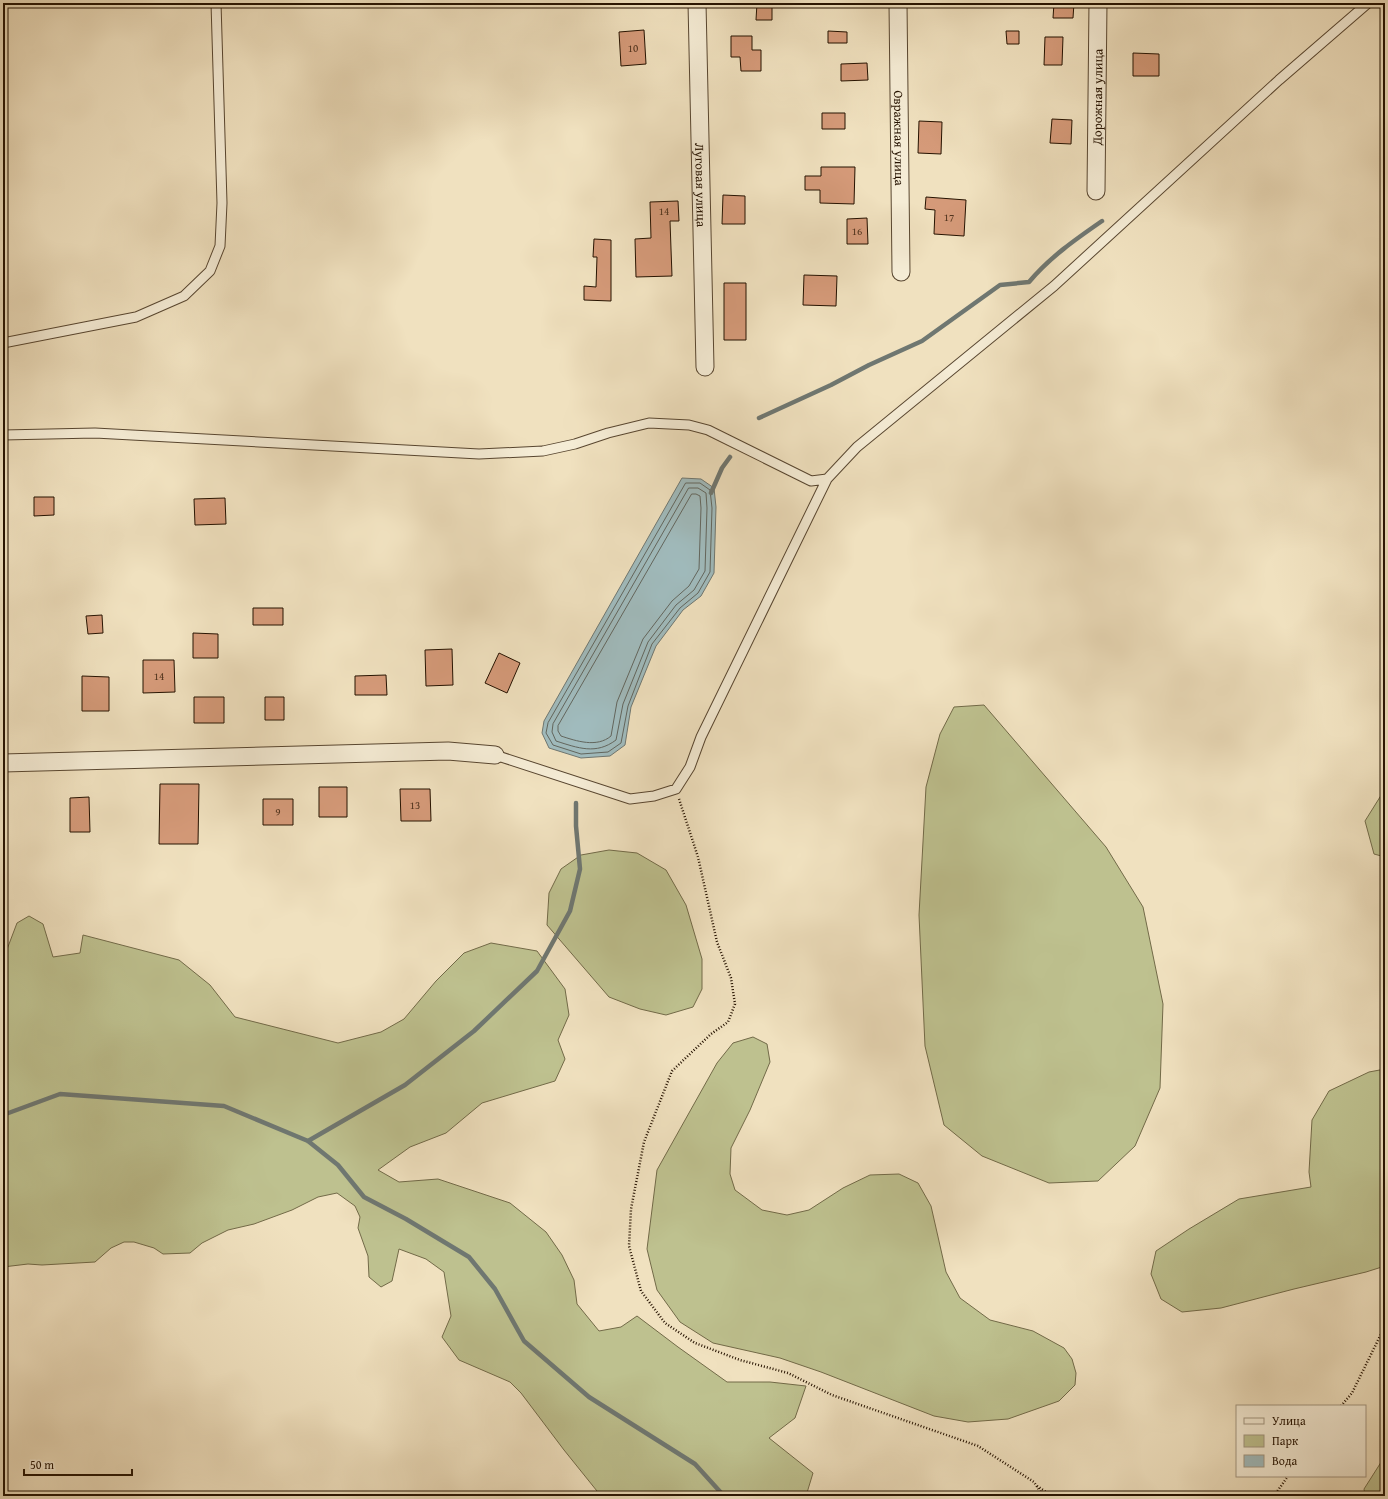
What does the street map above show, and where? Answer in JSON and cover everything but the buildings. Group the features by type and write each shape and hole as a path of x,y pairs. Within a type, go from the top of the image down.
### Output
{"street":[{"name":"Луговая улица","path":"697,3 705,367"},
{"name":"Овражная улица","path":"898,3 901,272"},
{"name":"Дорожная улица","path":"1096,191 1098,3"},
{"path":"3,763 448,751 495,755"}],"lane":[{"path":"3,343 136,317 184,296 210,271 220,246 222,203 216,3"},
{"path":"495,755 630,799 654,796 676,789 690,767 701,737 827,479 858,447 1054,286 1279,80 1368,3"},
{"path":"3,435 96,432 479,454 543,451 575,444 608,433 649,423 689,425 708,430 811,481 827,479"}],"path":[{"path":"676,789 698,857 717,942 731,978 735,1004 728,1022 711,1034 672,1071 644,1142 631,1209 629,1246 641,1291 665,1323 695,1343 740,1360 788,1373 832,1395 978,1446 1034,1482 1043,1496"},
{"path":"1342,1405 1352,1393 1385,1326"},
{"path":"1274,1496 1287,1477"},
{"path":"1036,1485 1052,1496"}],"green space":[{"path":"984,705 1106,847 1143,907 1163,1004 1160,1088 1135,1146 1098,1181 1049,1183 982,1156 944,1125 925,1046 919,915 926,787 940,734 954,707"},
{"path":"1385,789 1385,857 1374,854 1365,821"},
{"path":"609,850 637,853 666,870 686,905 702,959 702,989 693,1007 666,1015 640,1009 609,997 547,925 549,893 561,869 581,855"},
{"path":"29,916 43,924 53,957 80,953 83,935 179,960 210,985 235,1017 338,1043 381,1032 404,1019 436,981 464,953 491,943 537,951 565,989 569,1015 558,1040 565,1059 555,1081 482,1103 446,1133 410,1147 378,1170 399,1182 438,1179 510,1203 546,1232 562,1255 574,1280 577,1304 599,1331 621,1327 637,1316 727,1382 770,1382 806,1386 795,1418 769,1438 813,1473 806,1496 601,1496 521,1393 510,1382 459,1360 442,1337 451,1316 444,1272 426,1259 399,1249 392,1281 381,1287 369,1277 368,1256 358,1228 360,1217 355,1206 337,1193 318,1197 292,1210 254,1224 228,1230 202,1243 190,1253 163,1254 154,1248 134,1242 124,1242 111,1248 95,1262 42,1265 28,1264 3,1267 3,953 6,952 17,923"},
{"path":"753,1037 767,1044 770,1062 750,1110 731,1148 730,1174 735,1190 762,1210 787,1215 809,1210 843,1188 870,1175 899,1174 918,1183 931,1206 946,1272 960,1298 990,1320 1033,1331 1064,1348 1072,1359 1076,1373 1075,1385 1059,1401 1008,1419 968,1422 934,1416 821,1372 780,1358 713,1343 680,1322 657,1290 647,1249 657,1170 717,1063 733,1043"},
{"path":"1385,1069 1385,1266 1221,1308 1182,1312 1161,1299 1151,1274 1156,1251 1239,1199 1311,1187 1309,1172 1312,1120 1329,1091 1369,1072"},
{"path":"1385,1456 1385,1496 1365,1496 1364,1489"}],"water":[{"path":"682,478 701,479 714,488 716,507 714,573 701,596 683,610 656,646 631,707 625,745 610,756 581,758 549,748 542,733 544,721"}],"waterway":[{"path":"759,418 922,341 1000,285 1029,282 1054,256 1102,221"},
{"path":"711,493 722,468 730,457"},
{"path":"308,1141 405,1085 474,1031 537,971 570,911 580,869 576,826 576,803"},
{"path":"3,1115 60,1094 224,1106 308,1141 338,1165 364,1197 406,1219 469,1257 495,1289 524,1341 589,1397 695,1464 724,1496"}]}
